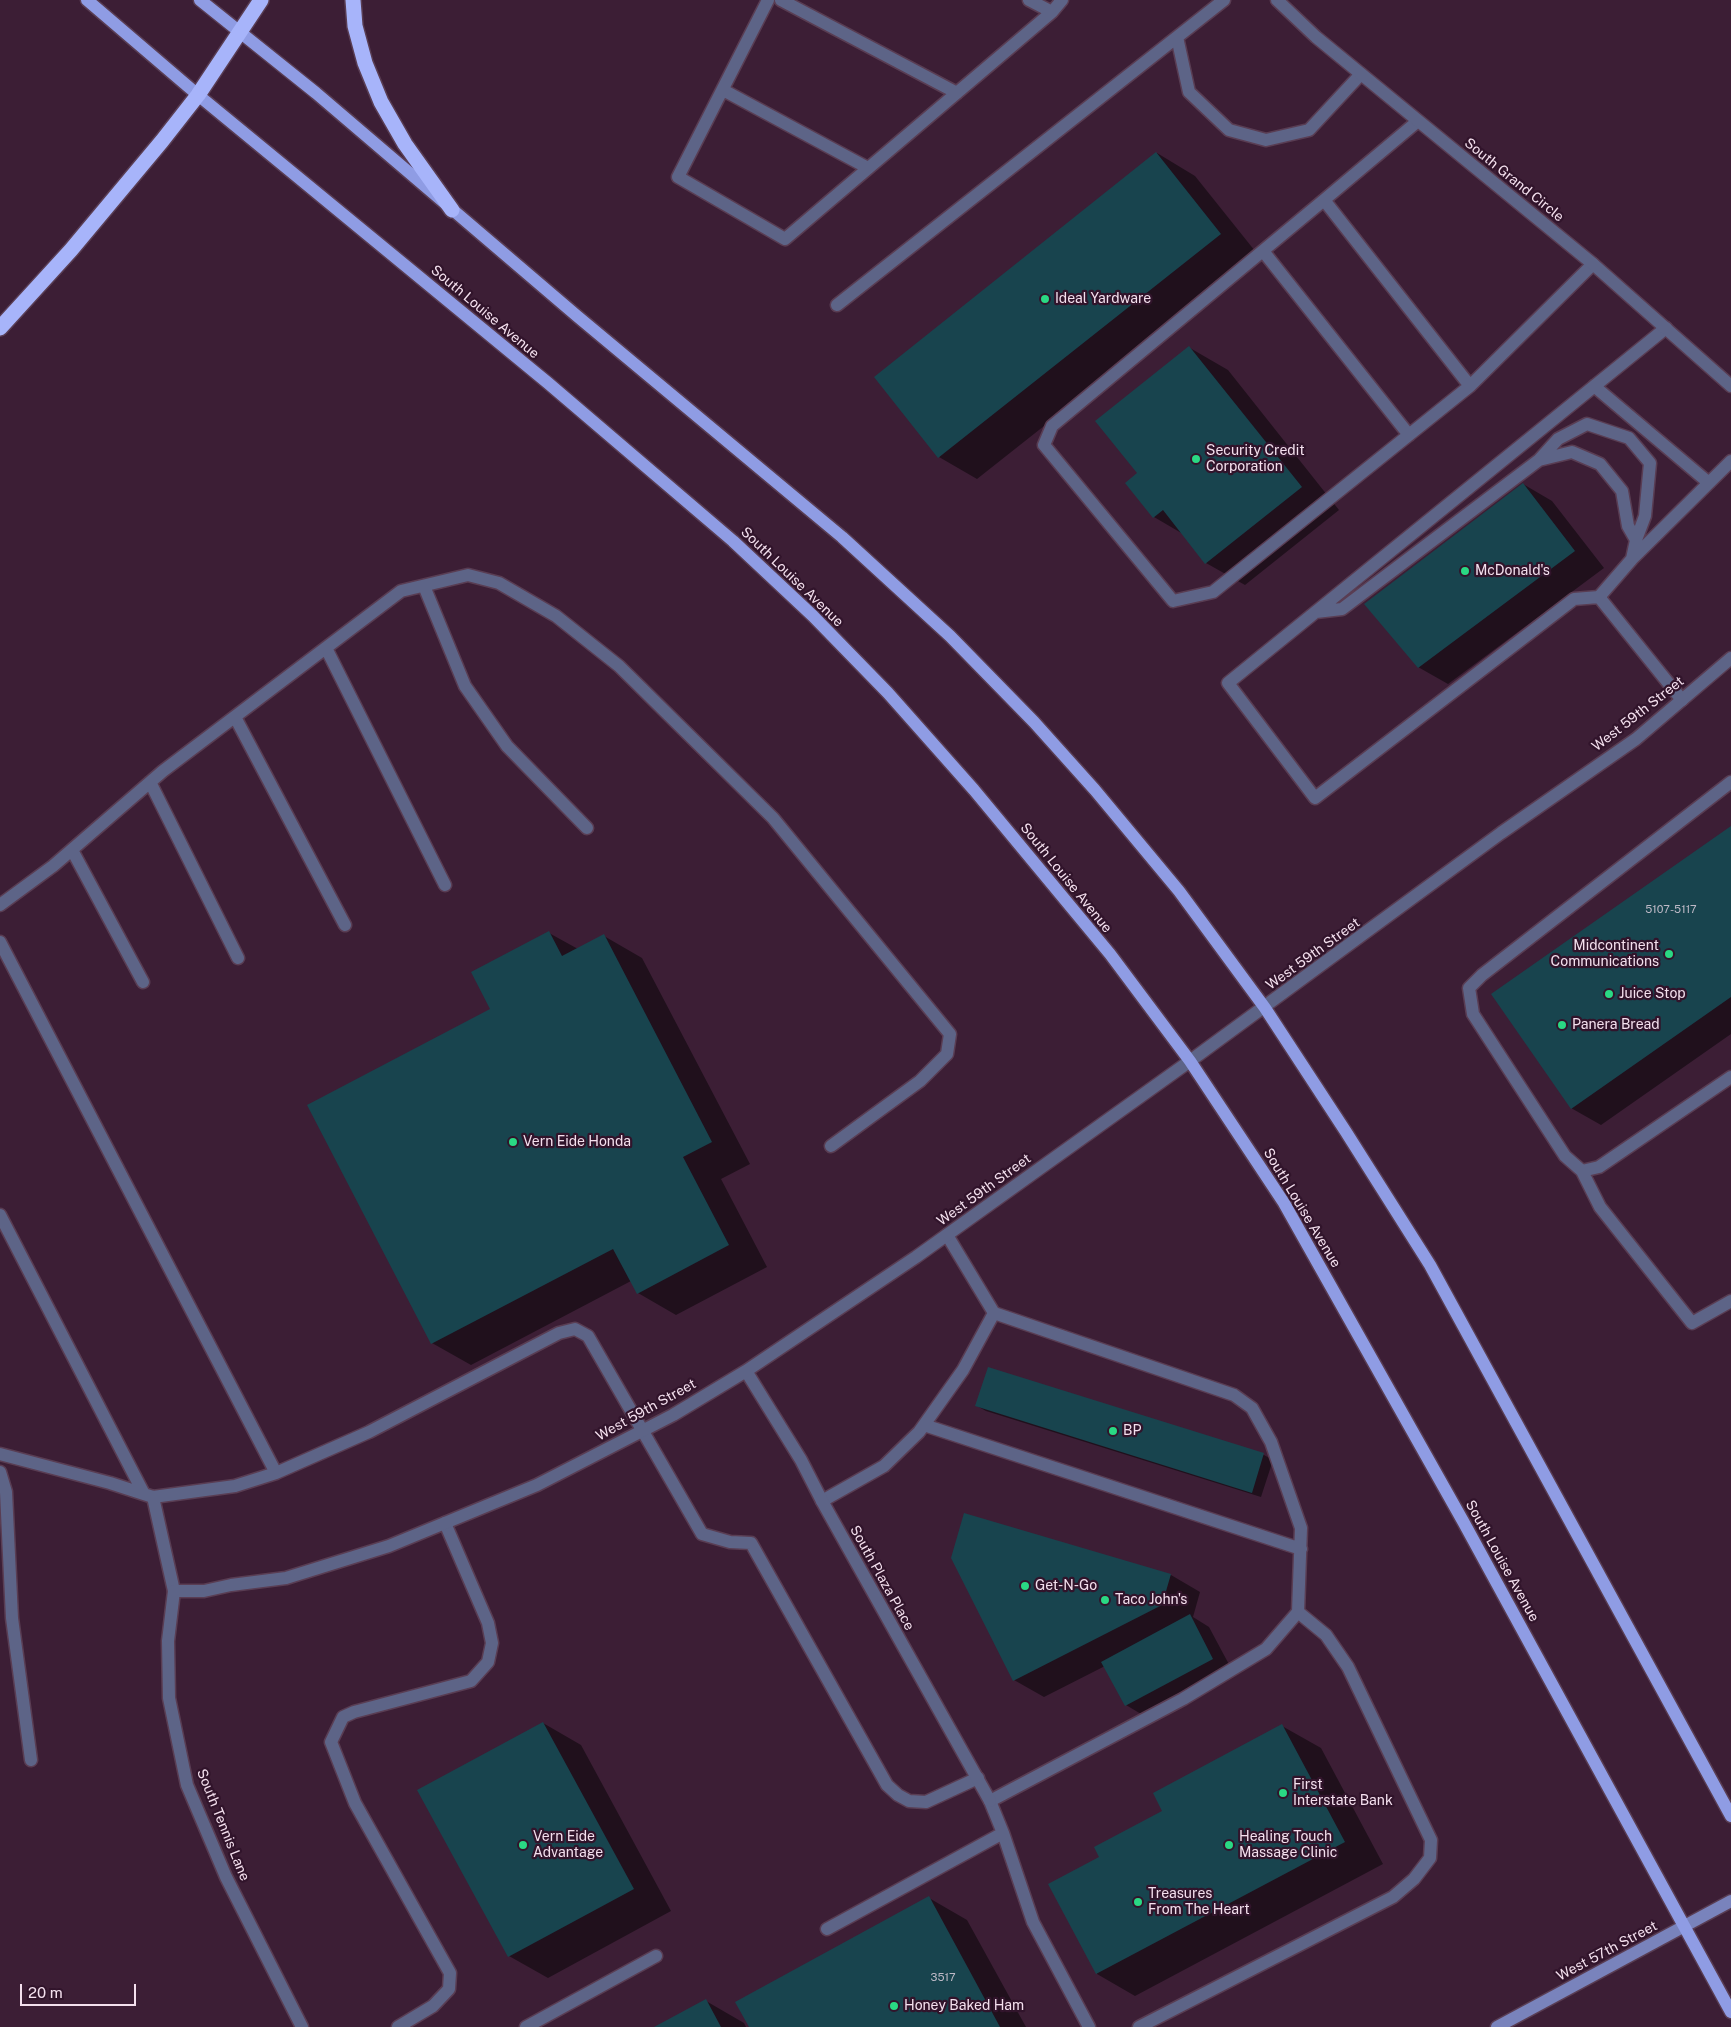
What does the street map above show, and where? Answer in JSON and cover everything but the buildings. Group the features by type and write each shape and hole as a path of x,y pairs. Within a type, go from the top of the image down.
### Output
{"highway":[{"path":"0,328 71,250 198,95 261,0"},
{"path":"353,0 355,26 365,63 381,102 405,144 452,210"}],"main road":[{"name":"South Louise Avenue","path":"87,0 198,95 642,462 733,541 813,616 888,693 974,790 1110,954 1190,1061 1284,1204 1464,1523 1731,2012"},
{"path":"200,0 316,93 452,210 842,537 950,636 1034,722 1095,790 1179,892 1265,1008 1430,1265 1731,1816"},
{"name":"West 57th Street","path":"1497,2027 1731,1901"}],"street":[{"path":"768,0 678,177 785,239 1052,12 1062,0"},
{"path":"781,0 958,93"},
{"path":"1029,0 1052,12"},
{"path":"837,305 1224,0"},
{"name":"South Grand Circle","path":"1277,0 1316,37 1593,264 1731,386"},
{"path":"1177,37 1189,92 1229,130 1266,140 1309,130 1361,74"},
{"path":"723,90 868,168"},
{"path":"1418,121 1052,426 1044,445 1173,601 1213,592 1409,436 1470,386 1593,264"},
{"path":"1324,200 1470,386"},
{"path":"1263,251 1409,436"},
{"path":"1666,328 1228,683 1315,798 1574,599 1598,597 1632,559 1731,461"},
{"path":"1594,386 1709,483"},
{"path":"1316,612 1342,610 1539,460 1558,439 1587,424 1629,438 1650,463 1645,516 1636,540 1632,559"},
{"path":"1539,460 1572,452 1600,464 1622,491 1628,526 1636,540"},
{"path":"0,905 72,850 150,782 401,591 468,575 499,583 556,616 619,666 773,818 950,1034 947,1054 920,1081 831,1146"},
{"path":"424,586 465,686 507,746 588,828"},
{"path":"1598,597 1682,700"},
{"path":"326,648 445,885"},
{"name":"West 59th Street","path":"174,1591 204,1592 231,1585 286,1578 389,1546 538,1485 673,1415 746,1371 947,1235 1265,1008 1502,833 1636,739 1731,658"},
{"path":"234,717 345,925"},
{"path":"150,782 238,958"},
{"path":"1731,782 1482,975 1469,988 1473,1014 1565,1156 1582,1172 1600,1207 1692,1323 1731,1301"},
{"path":"72,850 143,982"},
{"path":"0,942 276,1473"},
{"path":"1582,1172 1599,1167 1731,1077"},
{"name":"South Tennis Lane","path":"0,1215 148,1496 174,1591 168,1641 169,1698 187,1785 226,1877 302,2027"},
{"path":"947,1235 994,1313 1234,1395 1252,1408 1271,1442 1301,1528 1298,1612 1266,1649 1183,1699 990,1801"},
{"path":"822,1501 884,1466 919,1432 963,1370 994,1313"},
{"path":"0,1454 110,1483 148,1496 235,1486 276,1473 369,1432 559,1333 575,1329 588,1336 702,1534 730,1542 751,1543 887,1785 898,1795 909,1800 926,1802 978,1778"},
{"name":"South Plaza Place","path":"746,1371 801,1460 822,1501 978,1778 1003,1833 1033,1922 1089,2027"},
{"path":"924,1425 1301,1549"},
{"path":"0,1472 6,1492 12,1618 31,1760"},
{"path":"398,2027 433,2006 449,1989 450,1973 355,1803 331,1742 343,1718 354,1712 471,1681 488,1662 492,1643 488,1623 445,1523"},
{"path":"1139,2027 1393,1898 1414,1879 1430,1858 1431,1840 1348,1667 1326,1635 1298,1612"},
{"path":"827,1929 1003,1833"},
{"path":"526,2027 656,1956"}],"place":[{"name":"Ideal Yardware","path":"1045,299"},
{"name":"Security Credit Corporation","path":"1196,459"},
{"name":"McDonald's","path":"1465,571"},
{"name":"Midcontinent Communications","path":"1669,954"},
{"name":"Juice Stop","path":"1609,994"},
{"name":"Panera Bread","path":"1562,1025"},
{"name":"Vern Eide Honda","path":"513,1142"},
{"name":"BP","path":"1113,1431"},
{"name":"Get-N-Go","path":"1025,1586"},
{"name":"Taco John's","path":"1105,1600"},
{"name":"First Interstate Bank","path":"1283,1793"},
{"name":"Vern Eide Advantage","path":"523,1845"},
{"name":"Healing Touch Massage Clinic","path":"1229,1845"},
{"name":"Treasures From The Heart","path":"1138,1902"},
{"name":"Honey Baked Ham","path":"894,2006"}]}
